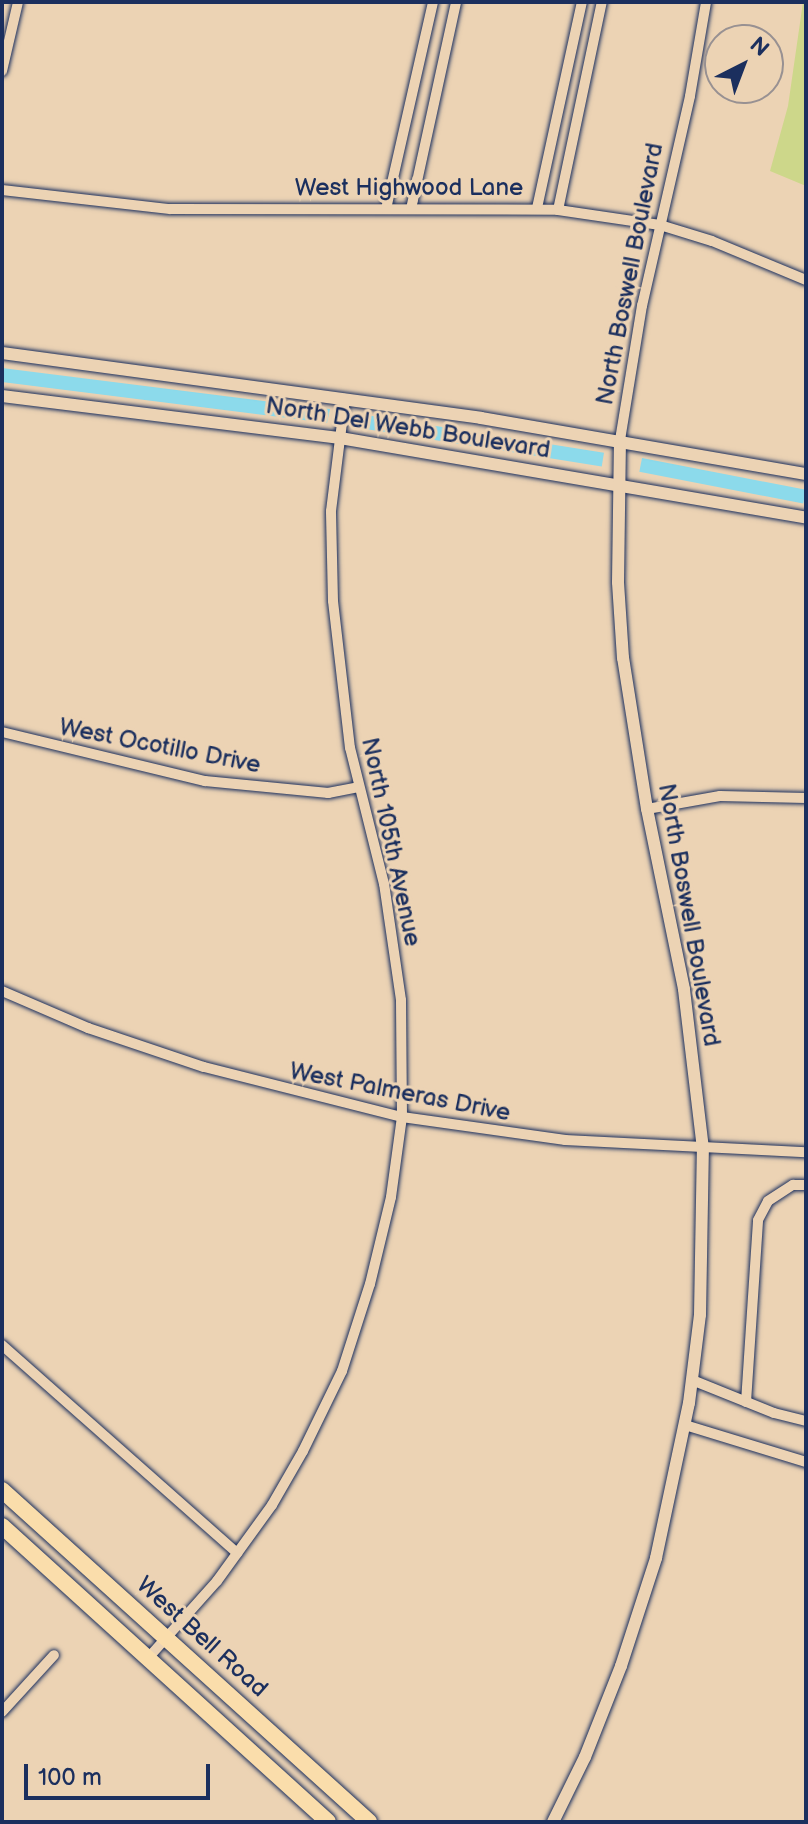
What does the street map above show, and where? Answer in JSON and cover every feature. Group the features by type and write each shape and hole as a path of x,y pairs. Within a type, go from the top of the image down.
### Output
{"main road":[{"name":"West Bell Road","path":"2,1490 369,1822"},
{"path":"2,1526 328,1822"}],"street":[{"path":"2,71 18,2"},
{"path":"386,209 433,2"},
{"path":"411,209 456,2"},
{"path":"537,208 582,2"},
{"path":"558,210 602,2"},
{"name":"North Boswell Boulevard","path":"553,1822 585,1757 639,1615 656,1558 685,1425 700,1315 703,1149 684,989 647,809 623,658 618,582 618,483 620,440 639,321 690,96 706,2"},
{"name":"West Highwood Lane","path":"2,190 170,209 558,210 660,225 712,241 806,280"},
{"name":"North Del Webb Boulevard","path":"2,353 620,440 806,474"},
{"name":"North Del Webb Boulevard","path":"2,396 340,438 618,483 806,518"},
{"name":"North 105th Avenue","path":"149,1657 237,1553 303,1451 342,1371 391,1197 402,1117 401,1000 384,884 358,787 340,684 333,601 331,511 345,399"},
{"name":"West Ocotillo Drive","path":"2,732 205,781 328,793 358,787"},
{"path":"647,809 720,796 806,798"},
{"name":"West Palmeras Drive","path":"2,991 88,1028 178,1059 264,1085 402,1117 516,1136 703,1149 806,1152"},
{"path":"746,1402 758,1220 768,1201 793,1185 806,1185"},
{"path":"2,1345 237,1553"},
{"path":"692,1380 746,1402 806,1421"},
{"path":"685,1425 806,1462"},
{"path":"2,1712 54,1655"}],"green space":[{"path":"803,2 806,2 806,186 770,171 788,106"}],"water":[{"path":"2,368 330,409 327,423 2,382"},
{"path":"360,414 604,453 602,466 358,428"},
{"path":"642,458 806,490 803,504 639,472"}]}
